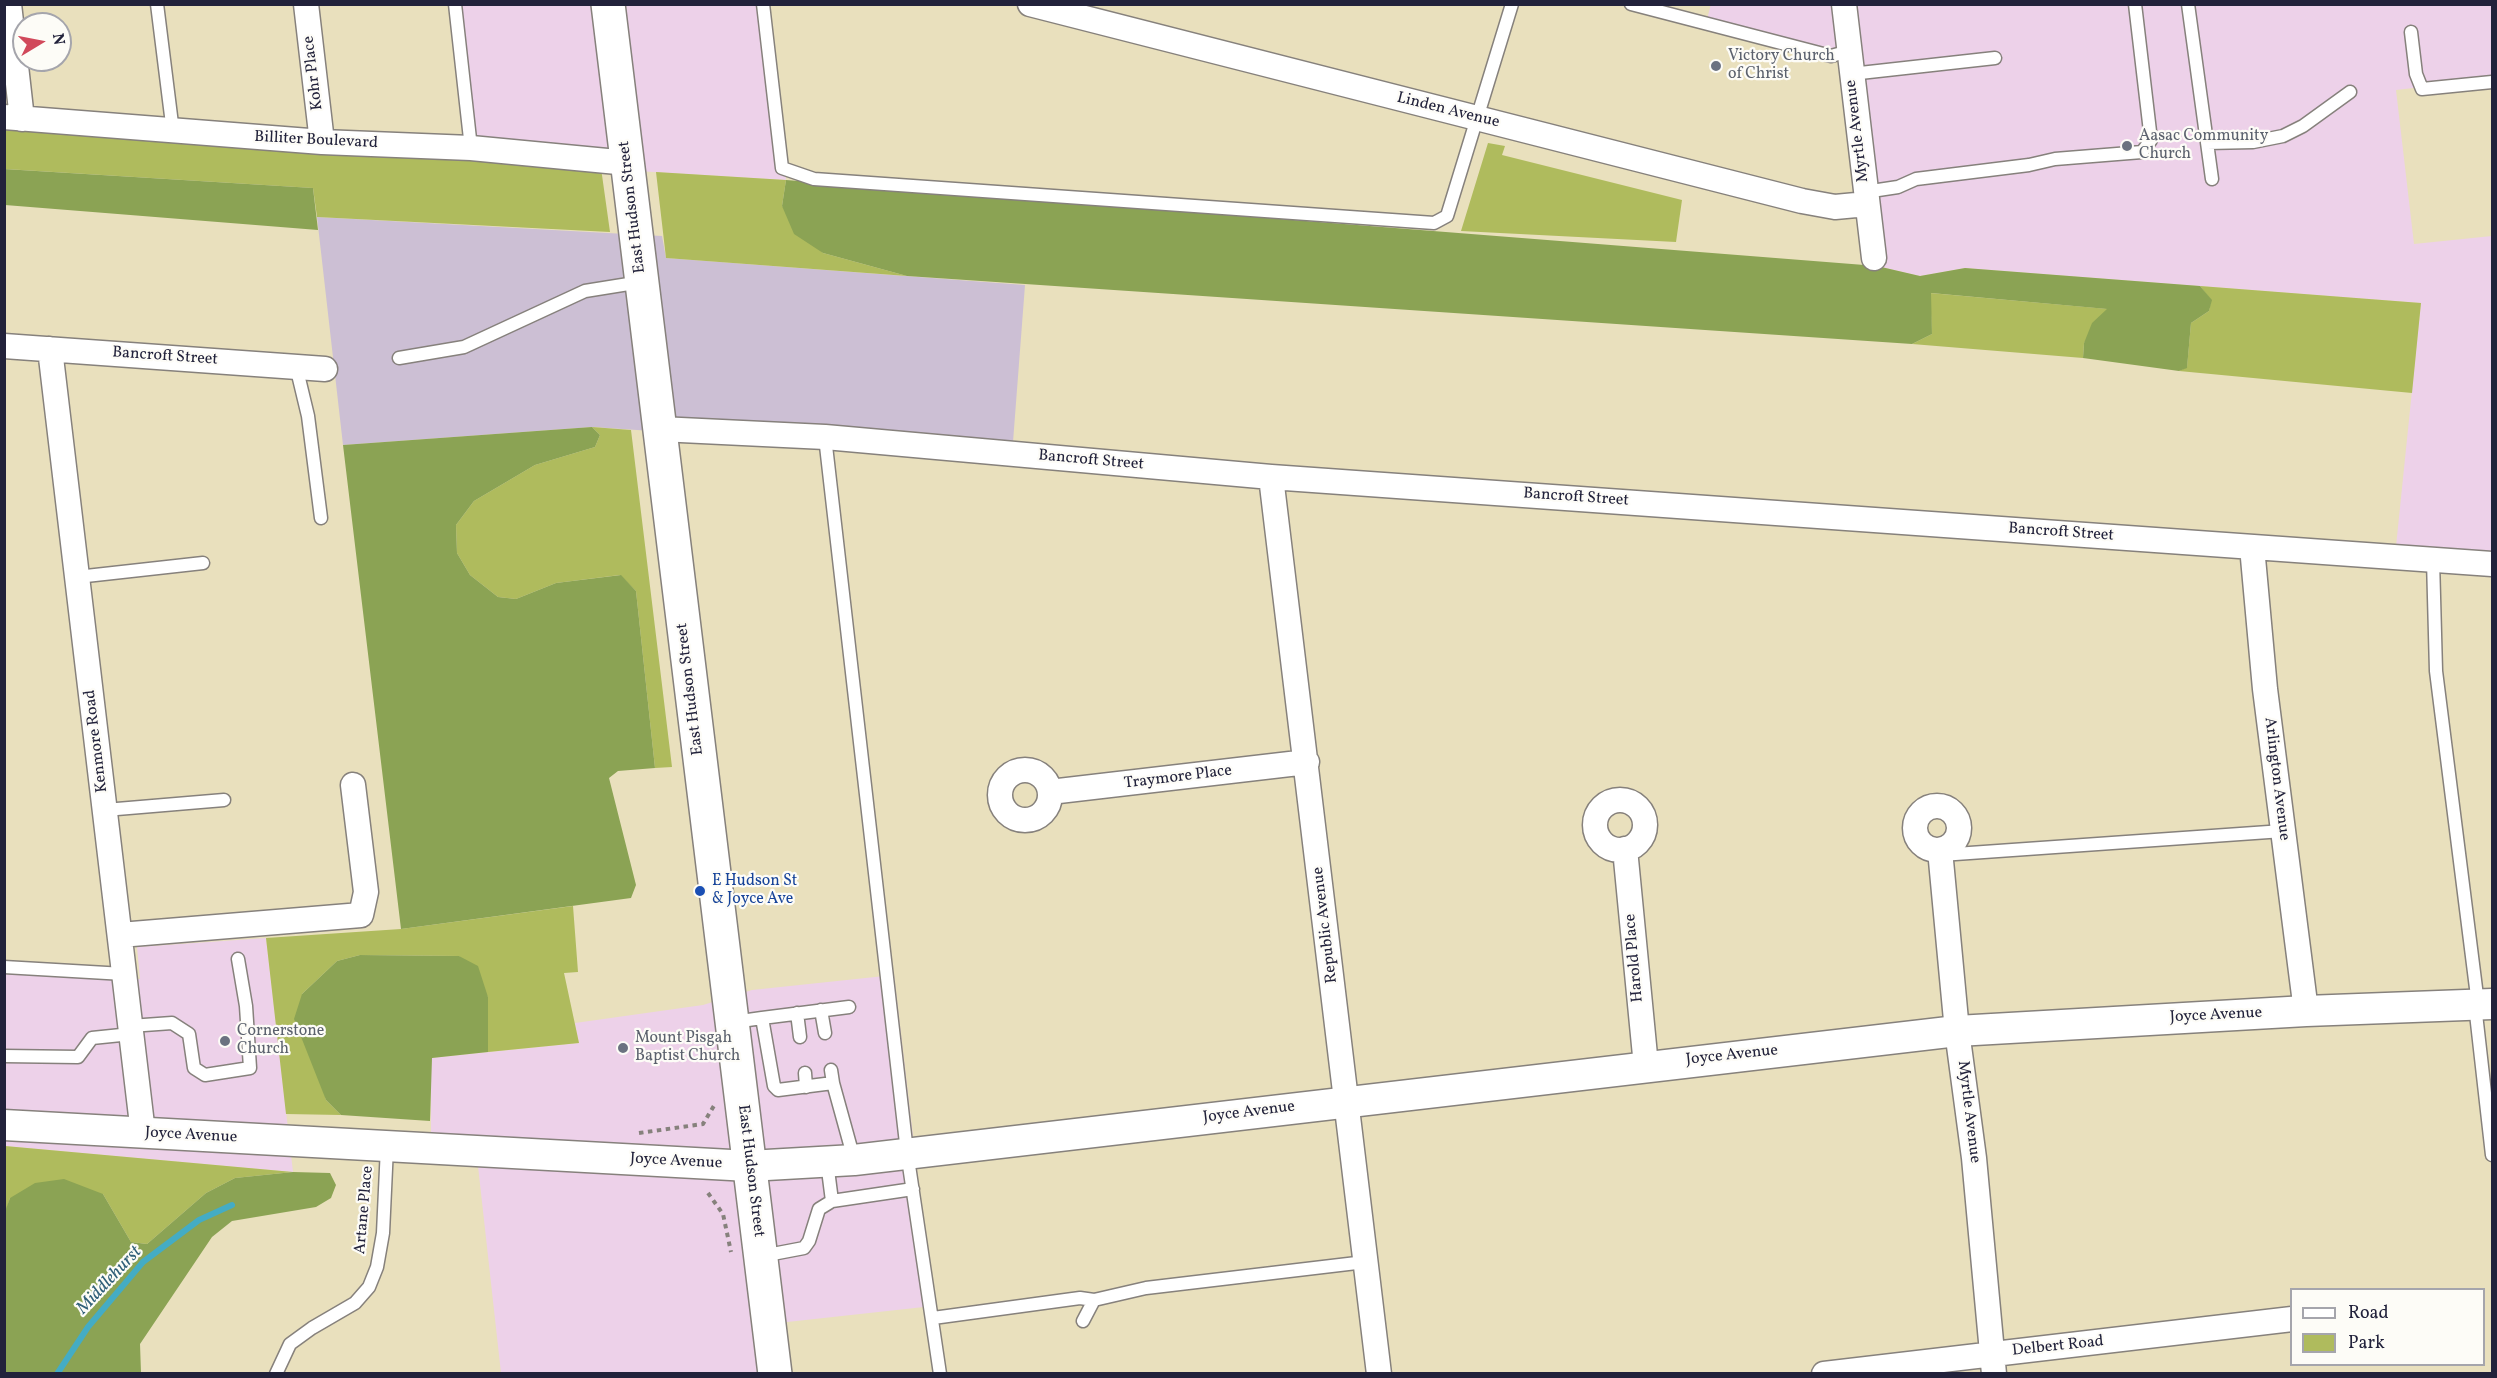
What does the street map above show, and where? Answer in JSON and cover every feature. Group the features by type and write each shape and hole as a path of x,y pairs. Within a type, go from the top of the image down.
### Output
{"main road":[{"name":"East Hudson Street","path":"608,4 660,429 747,1020 749,1166 775,1374"}],"street":[{"path":"9,4 14,118"},
{"name":"Kohr Place","path":"306,4 322,142"},
{"name":"Linden Avenue","path":"1030,4 1802,201 1835,207 1866,198"},
{"name":"Myrtle Avenue","path":"1844,4 1874,258"},
{"name":"Billiter Boulevard","path":"14,118 322,142 471,148 628,163"},
{"name":"Bancroft Street","path":"4,346 325,369"},
{"name":"Kenmore Road","path":"50,350 143,1133"},
{"name":"Bancroft Street","path":"660,429 825,437 1271,477 2493,564"},
{"name":"Republic Avenue","path":"1271,477 1379,1374"},
{"name":"Arlington Avenue","path":"2252,547 2265,689 2306,1011"},
{"name":"Traymore Place","path":"1050,792 1307,762"},
{"path":"120,935 361,915 366,892 353,785"},
{"name":"Harold Place","path":"1625,849 1646,1066"},
{"name":"Myrtle Avenue","path":"1941,853 1958,1031 1974,1158 1993,1364"},
{"name":"Joyce Avenue","path":"4,1125 749,1166 841,1161 1958,1031 2306,1011 2482,1004"},
{"name":"Delbert Road","path":"1824,1374 1993,1364 2290,1319"}],"lane":[{"path":"157,4 173,132"},
{"path":"455,4 471,148"},
{"path":"763,4 783,168 814,179 1434,224 1447,216 1512,4"},
{"path":"1631,4 1831,56 1850,63 1995,57"},
{"path":"1866,198 1916,179 2029,165 2055,159 2142,152 2151,140 2135,4"},
{"path":"2188,4 2212,178"},
{"path":"2411,32 2416,74 2422,89 2493,82"},
{"path":"2207,143 2253,142 2283,136 2303,126 2350,92"},
{"path":"399,358 464,346 585,291 642,281"},
{"path":"296,366 308,416 321,518"},
{"path":"825,437 907,1152 940,1374"},
{"path":"2433,560 2436,671 2482,1004 2493,1155"},
{"path":"77,577 203,563"},
{"path":"105,810 224,800"},
{"path":"1941,853 2283,831"},
{"path":"4,1056 78,1057 92,1038 172,1023 189,1034 194,1068 205,1075 250,1068 246,1006 238,959"},
{"path":"4,967 124,974"},
{"path":"833,1083 778,1090 774,1086 747,1020 849,1007"},
{"path":"821,1010 825,1033"},
{"path":"797,1013 800,1037"},
{"path":"831,1070 841,1161 832,1201"},
{"path":"805,1073 806,1087"},
{"name":"Artane Place","path":"276,1374 290,1344 355,1303 369,1287 383,1233 387,1147"},
{"path":"761,1256 804,1248 810,1240 819,1209 832,1201 913,1189"},
{"path":"933,1318 1080,1298 1094,1300 1146,1288 1365,1262"},
{"path":"1083,1321 1094,1300"}],"path":[{"path":"708,1193 723,1214"}],"shaded area":[{"path":"1711,4 2492,5 2492,79 2396,90 2414,244 2492,236 2492,561 2395,556 2421,303 1965,268 1920,276 1877,266 1849,56 1706,23"},
{"path":"454,5 761,5 786,180 471,161"},
{"path":"317,217 662,236 666,258 1025,285 1012,455 592,427 343,445"},
{"path":"266,938 293,1172 5,1146 4,971 140,979 137,947"},
{"path":"894,975 933,1306 769,1324 775,1373 501,1373 477,1157 431,1151 431,1058 579,1043 575,1023 703,1005 752,990"}],"green space":[{"path":"4,128 601,168 610,232 317,217 313,188 5,169"},
{"path":"1488,143 1505,146 1502,155 1682,200 1676,242 1461,231"},
{"path":"4,169 313,188 318,230 5,205"},
{"path":"656,172 786,180 782,206 823,253 907,276 666,258"},
{"path":"786,180 1877,266 1920,276 1965,268 2200,286 2212,300 2209,311 2191,323 2187,368 2179,371 2083,358 2084,343 2092,323 2107,309 1931,293 1932,334 1912,344 907,276 823,253 794,234 782,206"},
{"path":"2200,286 2421,303 2412,393 2179,371 2187,367 2191,323 2209,311 2211,300"},
{"path":"1930,293 2108,309 2084,343 2083,358 1912,344 1932,334"},
{"path":"592,427 631,430 672,767 655,768 636,591 620,575 556,583 516,599 498,597 470,575 457,553 456,525 474,501 535,465 595,447 600,435"},
{"path":"592,427 600,435 595,447 535,465 474,501 456,525 457,553 470,575 498,597 516,599 556,583 621,575 636,591 655,768 618,771 609,778 636,885 631,898 401,929 343,445"},
{"path":"573,906 578,972 564,973 579,1043 488,1052 488,997 459,956 360,955 337,961 302,994 326,1100 341,1115 286,1114 266,938 401,929"},
{"path":"360,955 459,956 478,966 488,997 488,1052 432,1058 430,1121 341,1115 326,1100 294,1019 302,994 337,961"},
{"path":"5,1146 293,1172 235,1178 206,1193 147,1244 131,1242 103,1194 10,1198 5,1214"},
{"path":"293,1172 330,1173 336,1185 331,1198 316,1207 232,1221 212,1237 140,1344 141,1373 5,1373 4,1214 10,1198 35,1183 64,1179 103,1194 131,1242 147,1244 206,1193 235,1178"}],"waterway":[{"name":"Middlehurst","path":"57,1374 88,1327 143,1262 199,1220 232,1205"}],"place":[{"name":"Victory Church of Christ","path":"1716,66"},
{"name":"Aasac Community Church","path":"2127,146"},
{"name":"E Hudson St & Joyce Ave","path":"700,891"},
{"name":"Cornerstone Church","path":"225,1041"},
{"name":"Mount Pisgah Baptist Church","path":"623,1048"}]}
